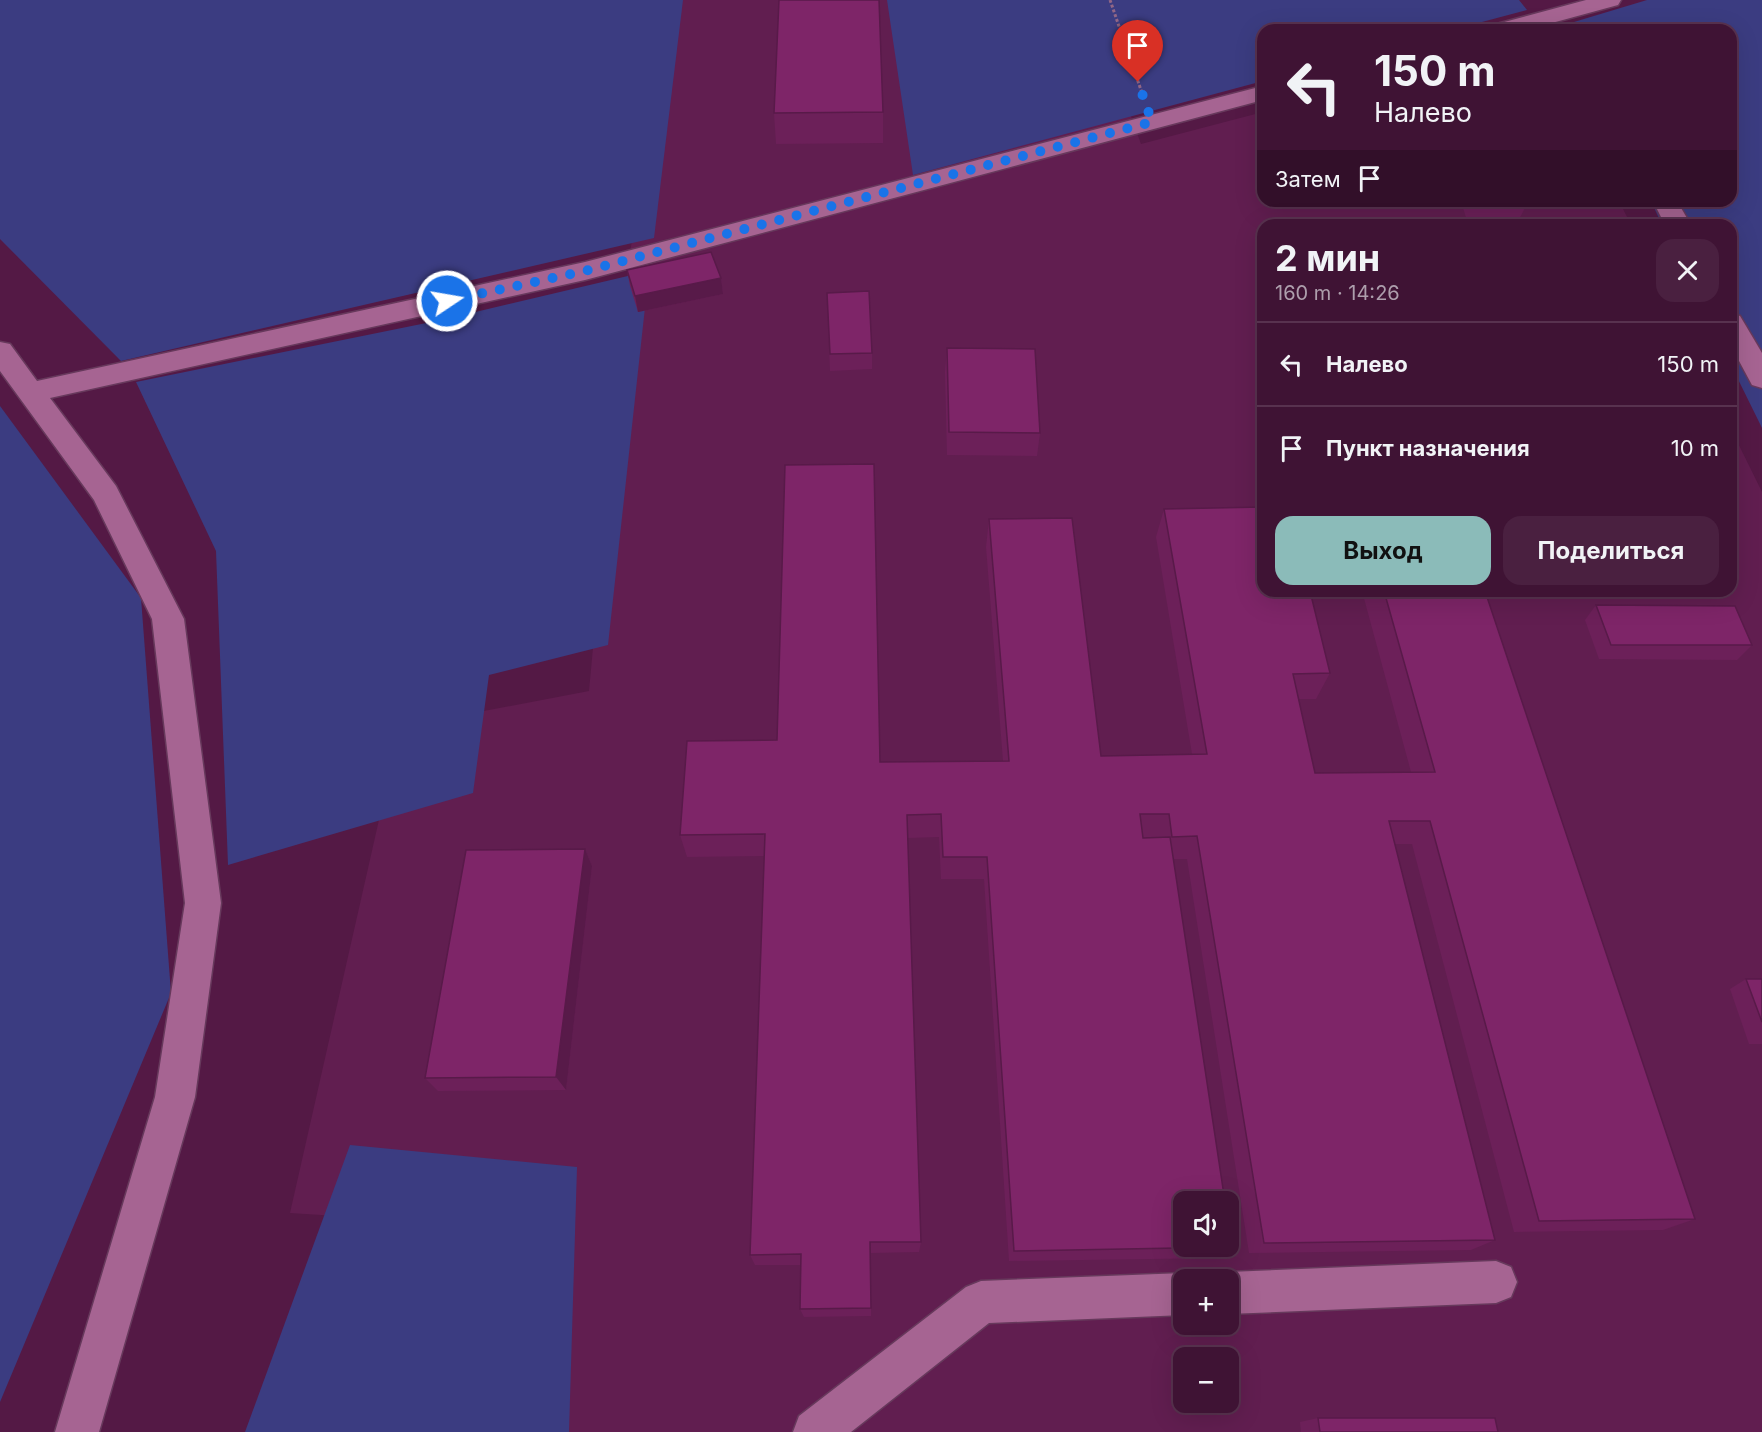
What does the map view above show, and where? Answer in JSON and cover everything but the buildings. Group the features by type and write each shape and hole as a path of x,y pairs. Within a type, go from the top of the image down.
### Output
{"street":[{"path":"1525,24 1610,0"},
{"path":"33,392 585,271 1257,95"},
{"path":"1737,332 1762,378"},
{"path":"0,351 33,392 106,494 168,619 203,903 175,1097 77,1432"},
{"path":"1239,1293 1496,1282"},
{"path":"815,1432 981,1302 1173,1294"}],"path":[{"path":"1110,0 1152,122"}],"shaded area":[{"path":"0,0 683,0 654,238 121,361 0,239"},
{"path":"674,0 1089,0 1141,144 1257,114 1257,207 1622,207 1628,219 1257,219 1257,597 1737,597 1737,441 1762,492 1762,1432 440,1432 462,1224 290,1213 400,727 589,691 629,258"},
{"path":"887,0 1519,0 1527,10 1474,24 1257,24 1257,83 913,175"},
{"path":"1647,0 1762,0 1762,428 1737,377 1737,219 1659,219 1654,207 1737,207 1737,24 1567,24"},
{"path":"649,271 608,645 489,675 473,793 228,865 216,551 136,382 446,319"},
{"path":"0,406 141,598 171,993 0,1402"},
{"path":"350,1145 577,1167 569,1432 245,1432"}],"route":[{"path":"447,301 585,271 1152,122 1138,82"}]}
